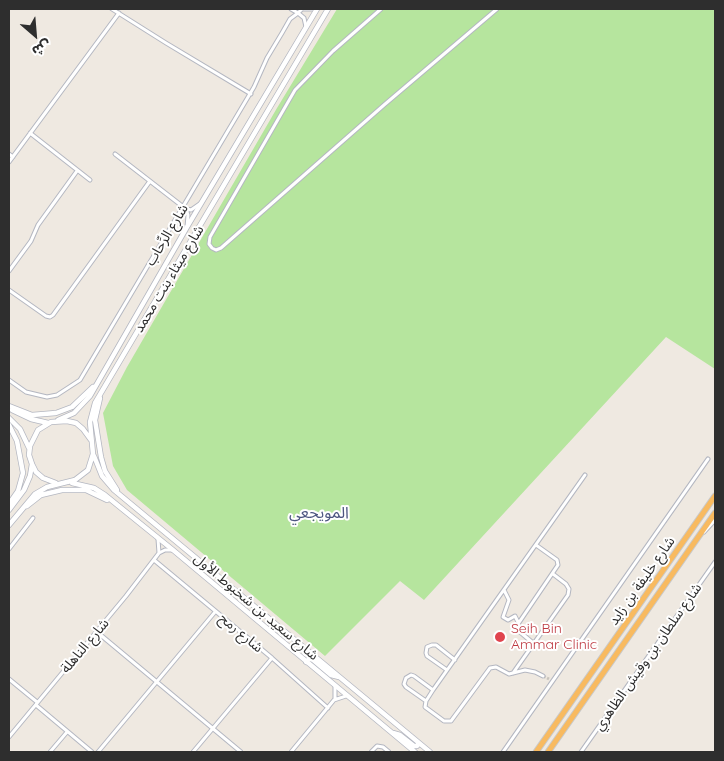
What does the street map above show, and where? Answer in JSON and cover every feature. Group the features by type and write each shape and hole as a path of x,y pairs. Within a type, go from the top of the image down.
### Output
{"highway":[{"name":"شارع خليفة بن زايد","path":"536,752 715,496"},
{"name":"شارع خليفة بن زايد","path":"548,752 715,513"}],"main road":[{"name":"شارع ميثاء بنت محمد","path":"58,420 70,416 78,410 90,396 201,203 318,9"},
{"name":"شارع ميثاء بنت محمد","path":"93,454 90,422 92,412 104,388 328,9"},
{"path":"9,407 38,416 62,412 76,404 98,382"},
{"path":"104,388 97,406 96,425 103,464 120,494"},
{"path":"9,407 23,416 48,423"},
{"path":"9,418 23,434 30,450 32,464 30,476 24,490 9,510"},
{"path":"30,450 35,434 48,423 58,420 76,424 89,436 92,444"},
{"path":"9,425 18,441 23,474 18,491 9,504"},
{"path":"9,525 35,494 46,487 68,483 85,473 93,454"},
{"name":"شارع سعيد بن شخبوط الأول","path":"93,454 102,476 110,486 430,752"},
{"path":"32,464 36,472 43,478 60,484"},
{"name":"شارع سعيد بن شخبوط الأول","path":"68,483 94,488 113,502 158,537 415,752"},
{"path":"9,525 35,499 55,490 86,490 113,502"},
{"path":"306,662 312,659 331,675 340,678"},
{"path":"392,733 400,735 414,746 419,744"}],"street":[{"path":"112,9 251,94"},
{"path":"291,9 304,18 306,28"},
{"name":"شارع الرِّحاب","path":"290,19 291,9"},
{"path":"303,9 312,9"},
{"name":"شارع الرِّحاب","path":"9,380 26,392 36,396 47,397 57,395 80,380 185,208 251,94 267,58 290,19 303,9"},
{"path":"381,9 333,51 295,90 210,237 209,244 212,248 218,250 223,247 384,105 497,9"},
{"path":"9,162 119,13"},
{"path":"30,133 90,180"},
{"path":"9,154 13,156"},
{"path":"115,154 185,208 191,210 201,203"},
{"path":"9,271 31,241 38,225 77,171"},
{"path":"9,290 46,316 50,317 53,315 150,181"},
{"path":"185,208 188,215 187,227"},
{"path":"503,752 550,681 708,459"},
{"path":"543,676 530,670 506,674 496,667 488,669 449,722 444,722 426,709 426,702 433,690 585,475"},
{"path":"9,549 33,518"},
{"path":"700,536 715,520"},
{"path":"158,537 159,553"},
{"path":"518,624 558,565 557,560 536,545"},
{"path":"159,553 173,550"},
{"name":"شارع الناهلة","path":"9,737 97,632 159,553"},
{"name":"شارع رمح","path":"154,560 272,658 328,708"},
{"name":"شارع سلطان بن وقيش الظاهري","path":"580,752 715,562"},
{"path":"513,674 569,592 566,584 553,574"},
{"path":"504,590 510,600 503,617 508,620 516,616 520,632 534,643"},
{"path":"98,752 215,612"},
{"path":"97,632 241,752"},
{"path":"447,670 427,656 426,651 428,647 436,645 455,660"},
{"path":"193,752 272,658"},
{"path":"426,702 406,687 404,682 406,678 414,676 433,690"},
{"path":"9,679 92,752"},
{"path":"290,752 334,700 336,694 335,687"},
{"path":"334,700 346,696"},
{"path":"50,752 67,732"},
{"path":"371,752 375,747 380,746 389,752"}],"green space":[{"path":"337,9 715,9 715,369 666,337 424,600 400,581 325,656 127,490 113,466 103,413 127,367 277,108"}],"tunnel":[{"path":"543,676 549,679"}],"place":[{"name":"Seih Bin Ammar Clinic","path":"500,637"}],"district":[{"name":"المويجعي","path":"319,513"}]}
